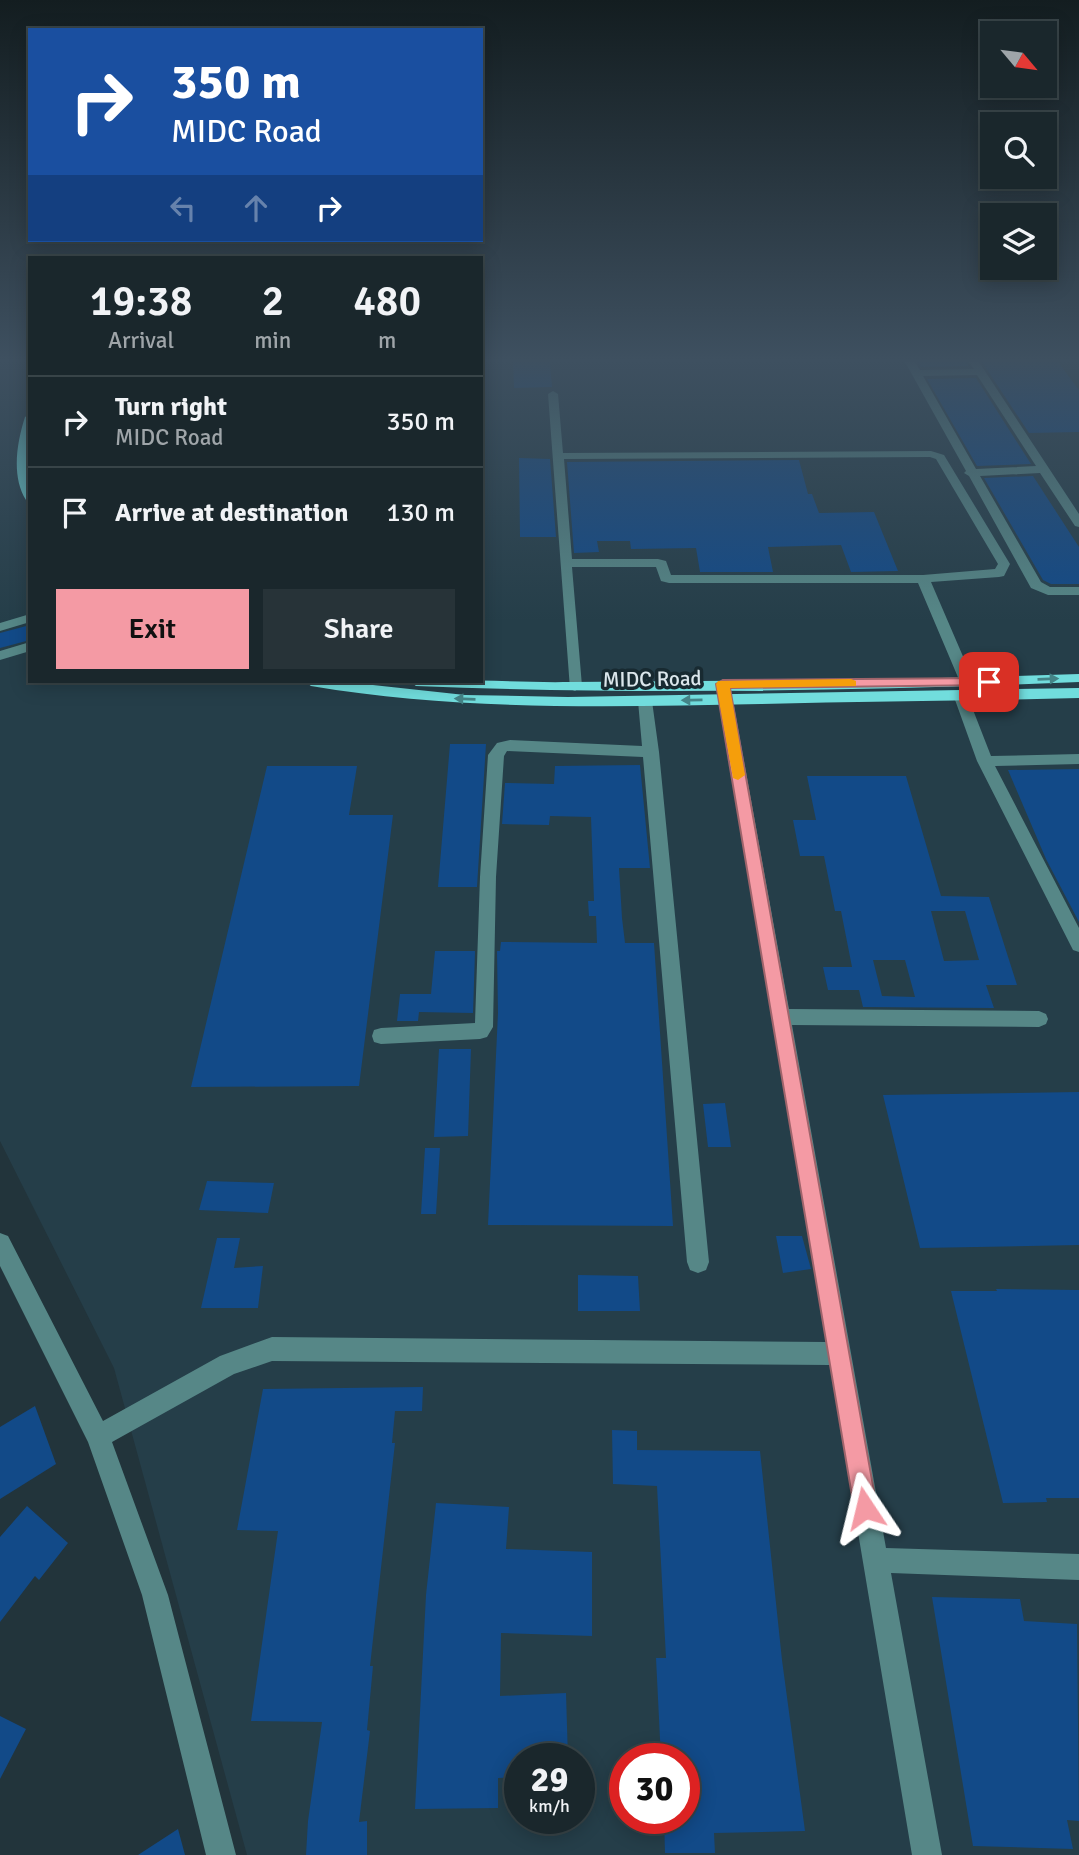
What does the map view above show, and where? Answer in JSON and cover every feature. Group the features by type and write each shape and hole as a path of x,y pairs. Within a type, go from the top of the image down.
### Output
{"main road":[{"path":"22,449 28,494"},
{"name":"MIDC Road","path":"964,690 1079,678"},
{"name":"MIDC Road","path":"324,683 410,696 458,699 645,701 724,692"},
{"name":"MIDC Road","path":"469,683 724,692 964,690 1079,693"}],"street":[{"path":"557,449 575,687"},
{"path":"957,449 1036,585 1048,591 1079,590"},
{"path":"1030,449 1079,523"},
{"path":"558,456 931,454 940,457 1004,565 999,573 923,579 670,579 666,578 661,564 658,563 568,564"},
{"path":"970,473 1043,469"},
{"path":"923,579 964,690 985,761 1079,945"},
{"path":"0,627 28,619"},
{"path":"0,656 28,647"},
{"path":"724,692 927,1855"},
{"path":"645,701 698,1262"},
{"path":"381,1037 480,1031 484,1027 489,863 496,755 502,747 510,745 651,752"},
{"path":"985,761 1079,759"},
{"path":"779,1017 1039,1019"},
{"path":"0,1243 98,1437 155,1595 221,1855"},
{"path":"98,1437 228,1364 272,1349 838,1354"},
{"path":"874,1560 1079,1567"}],"shaded area":[{"path":"0,449 28,449 28,683 483,683 483,449 1079,449 1079,1855 247,1855 114,1368 0,1141"}],"building":[{"path":"967,449 1021,449 1031,464 977,466"},
{"path":"519,458 550,459 556,537 520,537"},
{"path":"799,460 808,494 812,494 819,513 874,512 898,571 851,572 841,545 768,547 773,572 700,572 696,548 631,549 630,541 597,541 599,552 574,553 567,462"},
{"path":"1033,476 1079,547 1079,584 1051,584 1043,580 984,478"},
{"path":"28,626 28,641 0,648 0,633"},
{"path":"450,744 486,744 477,887 438,887"},
{"path":"640,765 650,868 619,868 622,918 625,943 654,943 673,1226 488,1225 498,1013 497,951 500,951 501,942 597,943 596,916 589,916 588,901 594,901 591,817 550,816 549,825 502,824 505,783 554,784 555,766"},
{"path":"267,766 357,766 349,815 393,815 359,1086 191,1087"},
{"path":"1079,769 1079,922 1046,859 1008,770"},
{"path":"807,776 906,776 941,896 989,897 1017,985 986,985 994,1008 863,1007 859,990 828,990 823,967 852,967 841,911 835,911 824,856 800,856 793,820 816,820","holes":["931,911 965,911 979,960 944,961","873,960 905,960 915,997 882,996"]},
{"path":"435,951 475,951 473,1013 419,1012 418,1021 397,1021 400,994 431,994"},
{"path":"439,1049 471,1049 468,1136 434,1137"},
{"path":"1079,1092 1079,1245 920,1248 883,1095"},
{"path":"725,1103 731,1147 708,1147 703,1104"},
{"path":"425,1148 440,1148 436,1214 421,1214"},
{"path":"207,1181 274,1183 268,1213 199,1210"},
{"path":"776,1236 802,1236 811,1269 783,1273"},
{"path":"217,1238 240,1238 234,1268 263,1266 258,1308 201,1308"},
{"path":"578,1275 638,1276 640,1311 578,1311"},
{"path":"996,1289 1079,1290 1079,1498 1046,1498 1047,1502 1003,1503 951,1291 997,1291"},
{"path":"423,1387 422,1411 395,1411 392,1443 395,1443 370,1666 373,1666 367,1730 370,1731 359,1822 367,1821 367,1855 306,1855 322,1722 251,1721 278,1531 237,1530 263,1389"},
{"path":"35,1406 56,1464 0,1499 0,1427"},
{"path":"612,1430 637,1431 637,1450 760,1451 782,1660 805,1831 714,1833 715,1853 665,1853 664,1834 700,1834 700,1743 660,1743 656,1658 666,1658 657,1486 613,1484"},
{"path":"436,1503 509,1507 506,1549 592,1552 592,1636 501,1633 500,1696 566,1693 568,1743 504,1743 504,1778 498,1778 498,1808 415,1809 426,1595"},
{"path":"27,1506 68,1543 39,1580 35,1576 0,1622 0,1537"},
{"path":"932,1597 1020,1599 1024,1621 1077,1624 1079,1821 1067,1820 1073,1849 973,1846"},
{"path":"0,1716 26,1729 0,1779"},
{"path":"178,1829 185,1855 138,1855"}],"slow traffic":[{"path":"738,775 723,684 851,684"}],"route":[{"path":"865,1508 723,684 989,682"}]}
